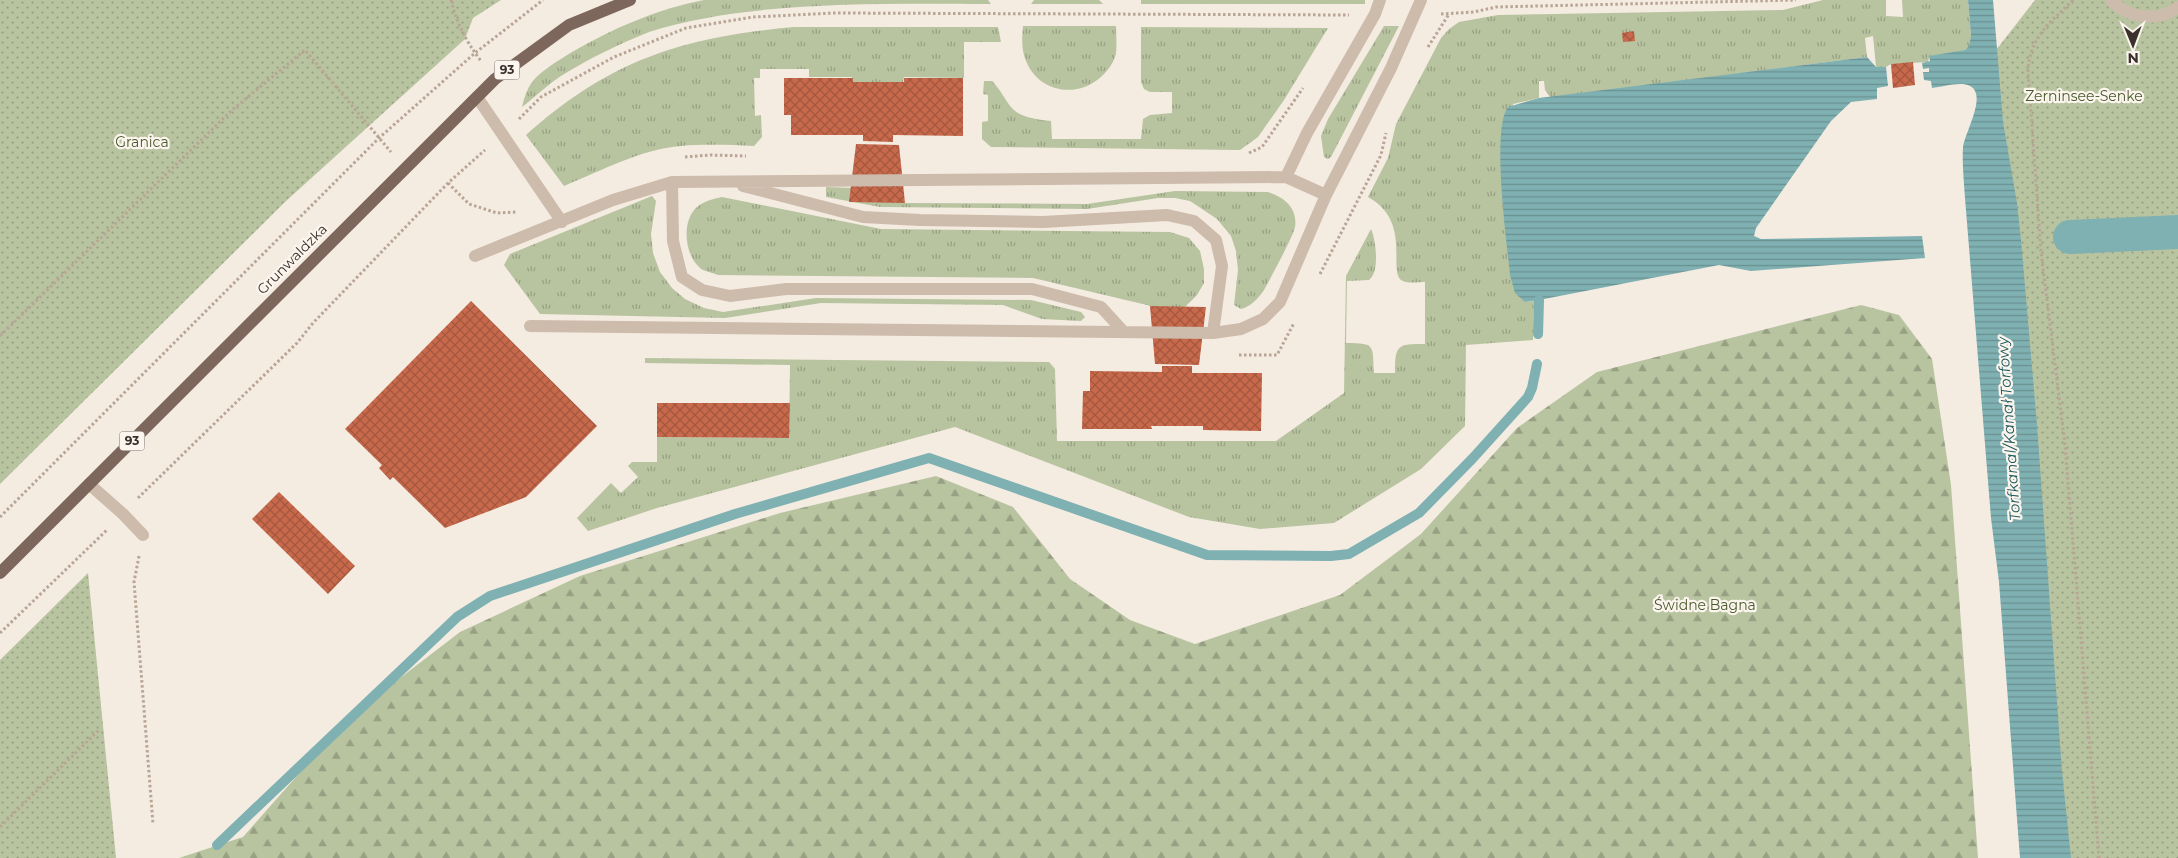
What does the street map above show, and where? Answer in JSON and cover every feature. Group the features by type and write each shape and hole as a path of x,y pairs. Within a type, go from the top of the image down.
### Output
{"main road":[{"name":"Grunwaldzka","path":"0,573 495,79 569,25 630,0"}],"lane":[{"path":"1286,177 1307,133 1376,14 1380,0"},
{"path":"530,326 1213,333 1241,329 1263,319 1280,302 1326,195 1391,68 1421,0"},
{"path":"2111,0 2119,9 2138,16 2157,17 2178,7"},
{"path":"477,97 562,222"},
{"path":"475,256 613,200 672,182 1286,177 1326,195"},
{"path":"726,181 863,217 1043,222 1167,215 1194,222 1216,240 1222,266 1213,333"},
{"path":"672,182 673,241 682,277 702,290 730,296 786,289 1032,289 1101,306 1123,332"},
{"path":"89,484 123,514 143,535"}],"path":[{"path":"452,0 455,15 465,39 495,79"},
{"path":"0,517 379,138 475,52 543,0"},
{"path":"1416,14 1474,12 1496,7 1796,0"},
{"path":"2073,0 2036,39 2029,54 2028,71 2042,252 2065,445 2099,858"},
{"path":"0,633 297,343 320,316 448,183 541,97 614,57 686,28 753,17 835,13 1351,15 1346,23"},
{"path":"0,336 232,110 305,50 405,168"},
{"path":"1242,156 1262,147 1276,130 1308,80"},
{"path":"676,157 710,154 747,156"},
{"path":"448,183 468,204 497,213 523,212 549,203"},
{"path":"143,535 134,582 153,824"},
{"path":"0,827 100,729"}],"green space":[{"name":"Granica","path":"0,0 501,0 473,18 465,39 286,201 0,484"},
{"path":"704,0 988,0 991,4 817,6 729,14 688,22 649,32 593,58 556,80 522,107 526,94 536,77 572,52 636,20"},
{"path":"1034,0 1099,0 1103,4 1031,4"},
{"path":"1141,0 1365,0 1365,4 1141,4"},
{"path":"1823,0 1886,0 1886,16 1903,17 1902,0 1968,0 1970,46 1965,50 1929,57 1928,62 1891,64 1886,67 1876,67 1873,36 1865,38 1867,57 1551,98 1545,90 1544,81 1539,81 1539,98 1513,104 1525,302 1534,301 1533,340 1466,345 1465,426 1421,469 1334,523 1260,529 1189,517 955,427 657,508 588,531 577,518 611,483 621,493 638,477 628,466 632,462 657,462 657,437 789,438 790,365 645,363 645,358 1049,362 1055,369 1057,441 1276,441 1344,393 1346,276 1371,229 1375,248 1375,270 1369,280 1347,281 1346,343 1368,345 1371,348 1374,373 1395,373 1397,352 1400,348 1408,345 1425,344 1425,282 1401,280 1398,275 1396,244 1390,219 1382,207 1368,197 1388,158 1396,124 1441,38 1449,29 1459,22 1498,15 1783,10"},
{"name":"Zerninsee-Senke","path":"2035,0 2178,0 2178,858 2042,858 1986,63"},
{"path":"1023,26 1116,26 1115,57 1102,76 1082,88 1071,90 1049,86 1032,72 1024,57"},
{"path":"1384,26 1399,26 1331,157 1328,159 1324,157 1321,136 1328,119"},
{"path":"794,27 998,27 1001,42 964,42 964,78 904,77 903,82 853,82 852,77 809,77 809,69 760,69 760,78 754,78 755,116 761,115 762,137 754,146 699,145 651,151 564,186 526,135 557,109 588,87 650,56 717,37"},
{"path":"1141,27 1328,28 1284,100 1258,137 1240,150 991,147 982,139 982,122 988,121 988,95 983,94 984,81 992,81 1011,107 1019,114 1051,121 1052,139 1141,139 1143,119 1150,115 1172,113 1172,92 1150,92 1144,89 1141,82"},
{"path":"826,187 854,188 905,203 1087,204 1175,191 1268,192 1289,204 1294,214 1295,227 1264,290 1254,302 1241,309 1234,305 1238,270 1236,251 1231,236 1217,219 1190,201 1175,198 1158,198 1087,209 880,207 826,197"},
{"path":"652,196 656,201 651,234 653,253 660,272 672,288 685,299 704,308 723,312 816,298 1031,300 1081,312 1085,317 1081,321 1042,319 1003,305 821,303 725,318 540,314 504,265 510,254"},
{"path":"722,197 881,229 1170,232 1189,238 1200,251 1204,269 1204,283 1197,295 1185,307 1168,310 1033,278 718,275 703,270 692,258 687,240 687,231 688,222 697,207 712,199"},
{"name":"Świdne Bagna","path":"1861,305 1899,315 1932,359 1951,485 1978,858 179,858 243,837 348,718 460,632 580,576 780,513 936,476 1013,507 1070,579 1130,620 1195,644 1340,595 1421,534 1517,428 1597,372"},
{"path":"88,573 116,858 0,858 0,660"}],"water":[{"name":"Torfkanal/Kanał Torfowy","path":"1968,0 1993,0 2003,122 2017,203 2021,240 2037,425 2062,771 2071,858 2020,858 1999,582 1991,518 1963,173 1964,142 1974,115 1977,98 1975,91 1966,85 1957,84 1932,88 1931,81 1924,80 1923,72 1929,72 1929,68 1923,69 1922,63 1930,61 1929,56 1965,50 1969,46 1971,36"},
{"path":"1867,57 1876,67 1886,67 1888,86 1877,88 1877,99 1851,102 1831,121 1756,228 1754,236 1761,239 1922,236 1925,258 1751,271 1719,265 1525,302 1515,293 1510,275 1500,161 1503,119 1508,107 1539,98"}],"building":[{"path":"1634,31 1635,41 1623,42 1622,33"},
{"path":"1913,62 1915,85 1893,88 1891,64"},
{"path":"784,78 853,78 853,82 904,82 904,78 963,78 963,136 893,135 893,142 863,141 863,135 791,135 791,115 784,115"},
{"path":"856,144 899,145 905,203 849,202"},
{"path":"471,301 597,426 526,497 445,528 393,477 390,480 379,468 382,465 345,429"},
{"path":"1150,306 1206,307 1199,365 1155,364"},
{"path":"1162,366 1192,366 1192,373 1262,373 1261,431 1203,430 1203,426 1151,426 1152,429 1082,429 1083,391 1090,391 1090,371 1162,372"},
{"path":"657,403 790,403 789,438 657,437"},
{"path":"279,492 355,566 328,594 252,519"}],"waterway":[{"path":"2070,237 2178,232"},
{"path":"1538,334 1539,300"},
{"path":"217,845 457,617 490,596 735,514 929,458 1207,555 1331,556 1349,554 1419,513 1473,458 1528,397 1537,364"}]}
